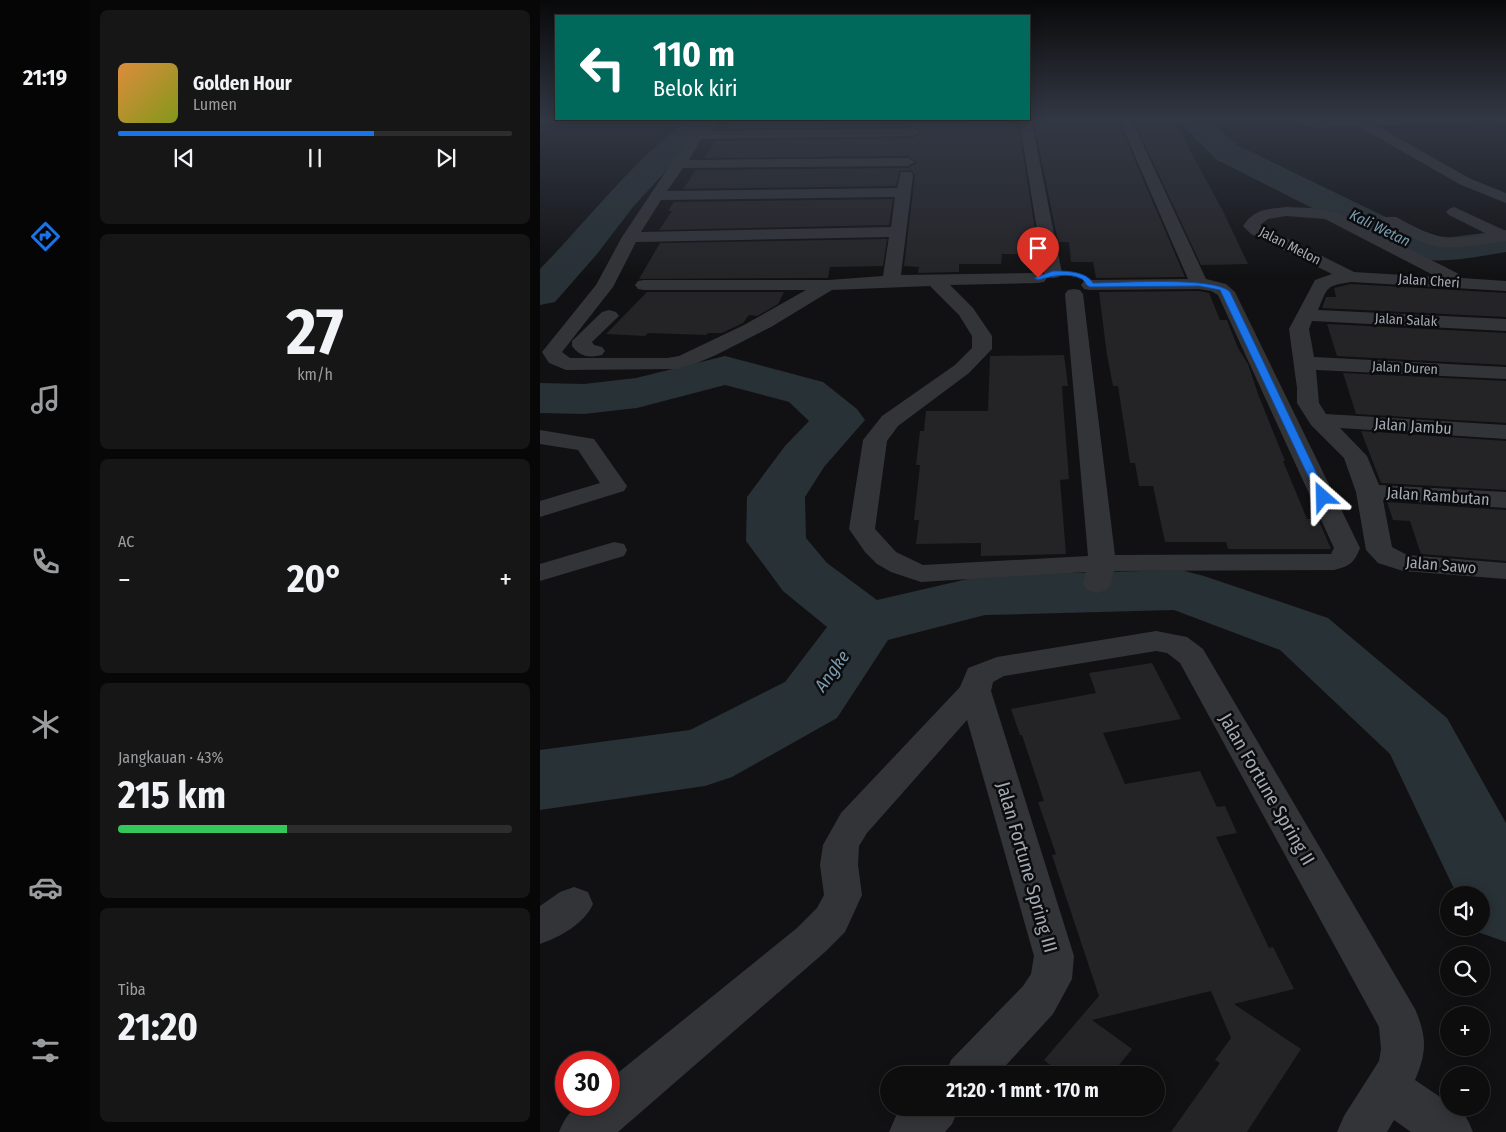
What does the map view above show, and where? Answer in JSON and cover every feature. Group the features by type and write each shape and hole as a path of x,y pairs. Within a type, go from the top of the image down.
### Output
{"street":[{"path":"673,172 630,237 604,287 552,352 556,359 566,364 667,364 697,358 754,329 828,285"},
{"path":"891,281 907,172"},
{"path":"1037,172 1063,283 1100,573"},
{"path":"1149,172 1199,284"},
{"path":"1450,172 1466,182 1503,195"},
{"path":"656,196 904,192"},
{"name":"Jalan Melon","path":"1352,277 1257,231 1251,226 1252,222 1256,217 1272,213 1308,211 1330,215 1463,284"},
{"path":"1454,212 1505,236"},
{"path":"1390,220 1422,237 1438,243 1505,236"},
{"path":"630,237 898,232"},
{"path":"1352,277 1329,280 1321,284 1299,329 1308,388 1308,403 1319,420 1355,456 1369,492"},
{"name":"Jalan Cheri","path":"1352,277 1506,286"},
{"path":"644,285 828,285 891,281 936,281 1199,284 1218,287 1226,292 1347,548 1342,559 1334,562 1100,573 921,574 895,565 875,549 862,529 875,440 890,421 962,369 982,349 982,336 966,312 936,281"},
{"name":"Jalan Salak","path":"1306,315 1506,325"},
{"path":"609,316 582,341 582,346 589,351 713,349"},
{"name":"Jalan Duren","path":"1303,363 1506,373"},
{"name":"Jalan Jambu","path":"1319,420 1506,432"},
{"path":"540,437 586,444 614,486 540,509"},
{"name":"Jalan Rambutan","path":"1369,492 1506,500"},
{"name":"Jalan Sawo","path":"1369,492 1379,550 1388,557 1403,563 1506,571"},
{"path":"540,573 614,550"},
{"name":"Jalan Fortune Spring II","path":"582,1132 811,940 831,920 843,895 839,865 841,845 854,823 975,691 979,676 997,667 1156,641 1176,644 1192,656 1400,1023 1403,1039 1402,1057 1388,1088 1360,1132"},
{"name":"Jalan Fortune Spring III","path":"975,691 1054,956 1051,978 1038,1000 975,1066"},
{"path":"540,927 574,904"},
{"path":"1388,1088 1450,1132"},
{"path":"912,1132 928,1116"}],"building":[{"path":"695,172 900,172 896,186 683,189"},
{"path":"912,172 1026,172 1037,242 1018,242 1017,254 1002,254 1001,264 959,264 959,272 918,273 919,267 904,266 915,175"},
{"path":"1044,172 1140,172 1185,277 1096,278 1093,262 1071,262 1069,242 1058,242"},
{"path":"1158,172 1202,172 1248,264 1201,265"},
{"path":"893,199 889,225 659,230 672,211 668,211 674,202"},
{"path":"887,239 883,266 830,267 828,278 639,279 660,243"},
{"path":"1351,284 1506,293 1506,317 1322,308 1326,297 1336,297 1334,288"},
{"path":"1199,291 1209,293 1220,320 1227,320 1238,348 1248,364 1285,461 1283,461 1307,519 1318,519 1331,549 1228,549 1226,542 1165,542 1153,486 1139,486 1135,463 1130,463 1118,386 1113,386 1107,355 1099,292"},
{"path":"647,292 784,292 778,304 757,316 749,315 743,323 722,333 708,333 706,335 648,333 645,336 606,334"},
{"path":"1327,324 1506,333 1506,365 1337,356"},
{"path":"1064,355 1068,386 1062,386 1069,479 1060,480 1066,554 981,556 981,543 916,544 919,520 914,520 920,465 916,465 920,431 924,431 926,411 988,411 990,356"},
{"path":"1343,373 1506,381 1506,423 1356,414"},
{"path":"1361,431 1506,441 1506,490 1381,483"},
{"path":"1387,502 1506,510 1506,561 1421,554 1410,521 1393,520"},
{"path":"1152,663 1181,719 1103,733 1125,784 1200,771 1217,807 1225,806 1237,833 1216,837 1269,948 1273,947 1294,989 1234,1004 1301,1049 1247,1132 1171,1132 1220,1063 1215,1060 1231,1038 1211,991 1092,1020 1132,1049 1118,1066 1052,1066 1044,1060 1099,996 1052,855 1056,854 1038,802 1044,801 1022,735 1020,735 1011,709 1096,693 1089,673"}],"waterway":[{"path":"540,293 584,246 621,200 648,172"},
{"name":"Kali Wetan","path":"1266,172 1423,249 1445,249 1506,241"},
{"path":"540,398 584,399 637,393 725,370 806,392 839,420 804,457 776,497 776,541 805,577 865,624"},
{"path":"865,624 985,595 1181,590 1304,634 1420,738 1506,904"},
{"name":"Angke","path":"540,780 705,757 811,700 865,624"}],"route":[{"path":"1038,278 1053,273 1064,273 1083,277 1090,285 1199,284 1222,288 1226,292 1323,497"}]}
